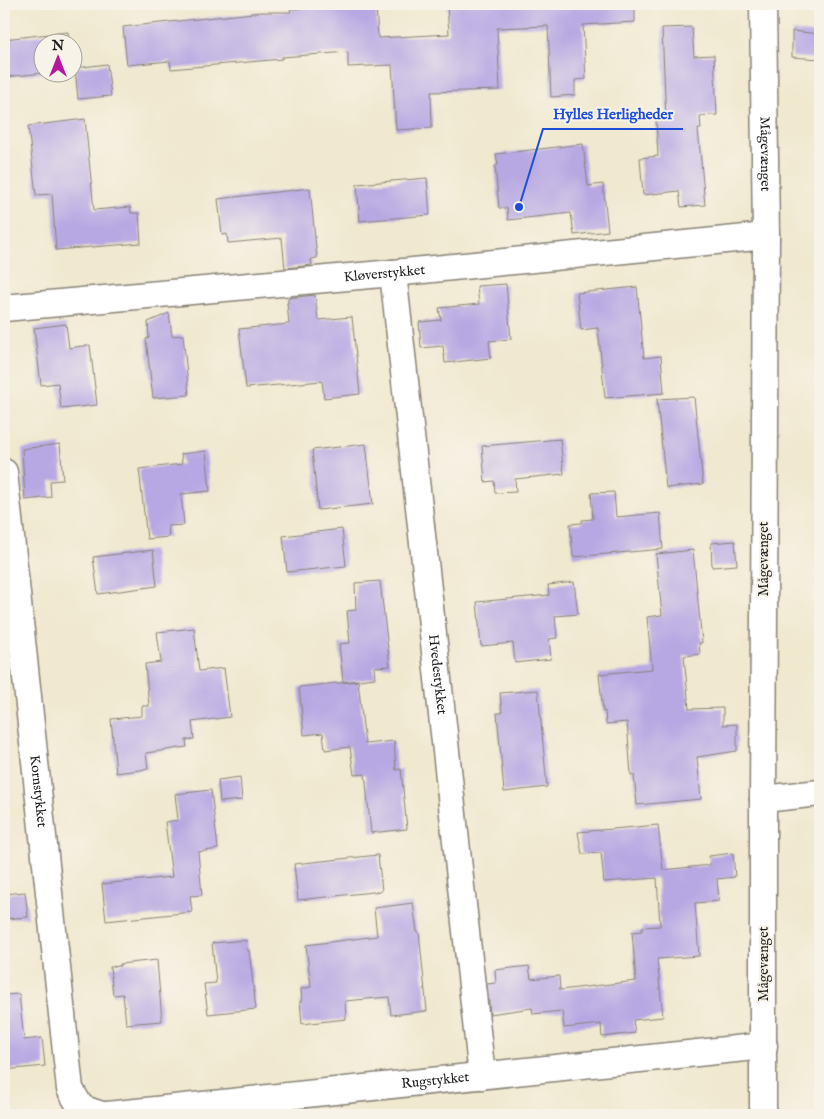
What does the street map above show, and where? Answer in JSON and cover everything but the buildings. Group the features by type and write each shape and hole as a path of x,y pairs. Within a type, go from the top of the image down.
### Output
{"street":[{"name":"Mågevænget","path":"763,4 766,236 763,1115"},
{"name":"Kløverstykket","path":"4,308 393,273 766,236"},
{"name":"Hvedestykket","path":"393,273 482,1076"},
{"name":"Kornstykket","path":"4,472 70,1089 92,1112"},
{"path":"763,799 820,793"},
{"name":"Rugstykket","path":"107,1115 764,1046"}],"place":[{"name":"Hylles Herligheder","path":"519,207"}]}
